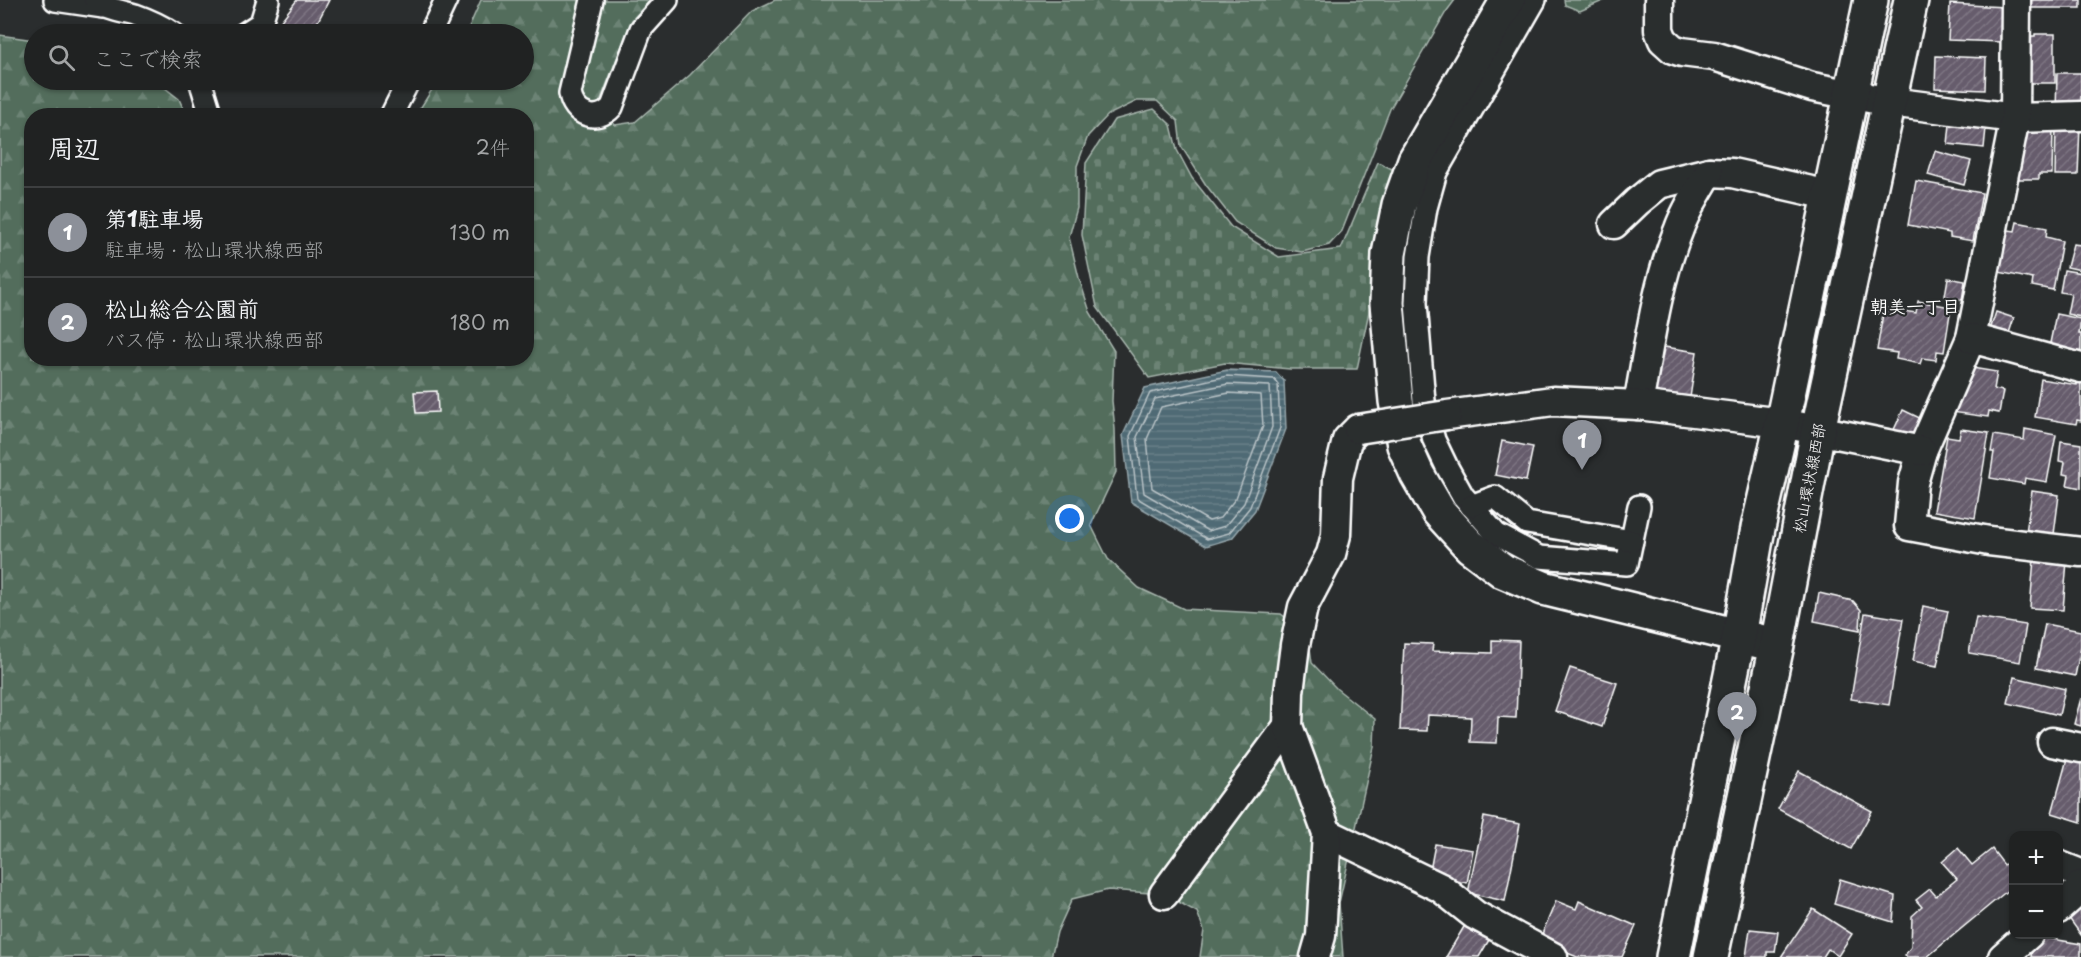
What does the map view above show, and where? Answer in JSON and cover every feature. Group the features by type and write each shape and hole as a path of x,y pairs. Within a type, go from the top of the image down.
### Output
{"street":[{"path":"55,0 99,3 156,24"},
{"path":"258,24 261,22 268,0"},
{"path":"435,24 446,0"},
{"path":"592,0 570,93 578,110 588,116 596,117 612,107 641,29 668,0"},
{"path":"1508,0 1415,160 1399,205 1389,254 1387,303 1396,401 1404,445 1417,474 1439,512 1470,546 1503,571 1543,588 1777,645"},
{"path":"1535,0 1436,172 1426,208 1418,257 1416,303 1424,401 1434,441 1471,506 1496,534 1539,557 1627,564 1640,506"},
{"path":"1659,0 1659,30 1663,40 1673,49 1714,57 1812,87 1890,102 2015,118 2081,116"},
{"path":"1673,957 1758,528 1870,0"},
{"name":"松山環状線西部","path":"1711,957 1777,645 1818,430 1911,0"},
{"path":"2016,0 2015,118 1971,338 1922,451 1913,483 1909,526 1989,541 2081,552"},
{"path":"203,90 209,108"},
{"path":"395,108 404,90"},
{"path":"1614,224 1659,184 1709,172 1732,173 1829,195"},
{"path":"1638,405 1663,275 1679,228 1709,172"},
{"path":"1971,338 2081,368"},
{"path":"1314,957 1320,936 1327,833 1288,726 1289,693 1303,607 1331,554 1336,535 1338,478 1347,441 1358,429 1552,401 1638,405 1782,423 1922,451"},
{"path":"1471,506 1496,497 1527,523 1632,541"},
{"path":"1164,894 1288,726"},
{"path":"2052,742 2081,748"},
{"path":"1327,833 1441,888 1475,915 1553,957"},
{"path":"2063,868 2081,873"},
{"path":"2063,905 2077,892 2081,885"},
{"path":"2004,957 2024,939"}],"green space":[{"path":"481,0 650,0 632,20 599,104 615,125 635,122 690,75 752,11 775,0 1455,0 1390,109 1342,231 1329,245 1302,252 1276,248 1235,222 1206,185 1181,146 1178,121 1157,101 1137,101 1108,115 1088,136 1077,166 1077,208 1069,237 1090,312 1114,351 1112,401 1116,472 1091,525 1108,559 1139,588 1184,609 1281,614 1302,631 1309,641 1312,663 1337,689 1375,719 1374,747 1339,903 1343,957 1200,957 1204,930 1197,912 1164,894 1108,890 1072,899 1057,932 1051,957 0,957 0,35 24,39 24,90 168,90 179,99 183,108 24,108 24,366 534,366 534,108 420,108 432,90 534,90 534,24 470,24"},
{"path":"1564,0 1605,0 1580,11 1565,5"},
{"path":"1154,109 1171,125 1177,150 1192,178 1231,227 1279,257 1341,249 1378,162 1398,172 1357,369 1290,369 1225,363 1149,378 1097,307 1082,235 1086,163 1114,120"}],"water":[{"path":"1227,370 1276,372 1284,381 1286,429 1255,510 1232,538 1206,546 1131,502 1123,435 1145,388"}],"building":[{"path":"297,0 329,0 315,24 277,24"},
{"path":"2029,0 2081,0 2081,8 2029,8"},
{"path":"1950,4 2004,7 2002,42 1948,40"},
{"path":"2035,34 2055,34 2055,83 2022,83 2022,36 2035,36"},
{"path":"1936,56 1986,58 1985,90 1935,88"},
{"path":"2057,73 2081,73 2081,112 2056,112"},
{"path":"1950,124 1986,128 1984,148 1948,144"},
{"path":"2056,124 2080,125 2078,175 2055,175"},
{"path":"2053,127 2052,174 2039,174 2039,179 2014,179 2015,132"},
{"path":"1935,151 1971,161 1964,185 1928,175"},
{"path":"1916,181 1982,193 1973,241 1950,237 1950,233 1908,225"},
{"path":"2017,222 2047,228 2046,237 2062,241 2053,290 2032,286 2033,279 1994,271 2002,229 2015,231"},
{"path":"2073,244 2081,245 2081,270 2067,267"},
{"path":"2064,270 2081,273 2081,317 2067,314 2071,294 2060,292"},
{"path":"1948,278 1965,281 1962,300 1945,296"},
{"path":"1918,301 1951,307 1944,352 1937,351 1936,360 1922,358 1920,364 1896,359 1897,353 1877,350 1884,308 1916,313"},
{"path":"1996,312 2014,318 2007,339 1989,333"},
{"path":"2056,314 2081,319 2079,334 2081,334 2081,355 2049,348"},
{"path":"1658,346 1697,352 1689,404 1650,398"},
{"path":"1966,367 1997,372 1994,389 2003,391 1999,413 1989,411 1988,417 1951,412"},
{"path":"2078,378 2081,378 2081,421 2077,420 2076,424 2035,417 2041,379 2077,385"},
{"path":"437,391 438,412 416,413 414,392"},
{"path":"1903,410 1926,421 1915,444 1892,434"},
{"path":"1961,429 1989,433 1975,518 1934,511 1947,436 1959,438"},
{"path":"2025,429 2056,435 2047,482 2025,478 2024,484 1990,478 1994,435 2024,440"},
{"path":"1502,441 1533,447 1526,481 1495,475"},
{"path":"2061,441 2081,444 2081,488 2067,485 2069,475 2063,474 2065,462 2059,461"},
{"path":"2032,491 2059,495 2053,542 2025,539"},
{"path":"2034,558 2067,561 2063,610 2030,608"},
{"path":"1819,593 1853,601 1861,610 1860,630 1814,621"},
{"path":"1923,606 1948,611 1937,666 1913,661"},
{"path":"1865,613 1903,619 1889,705 1851,699"},
{"path":"1976,617 2026,625 2020,662 1969,653"},
{"path":"2045,624 2081,631 2081,647 2075,676 2036,668"},
{"path":"1492,640 1519,641 1516,718 1498,717 1497,743 1470,742 1471,717 1428,715 1427,731 1400,730 1404,643 1433,644 1432,651 1492,653"},
{"path":"1570,668 1617,683 1602,727 1555,711"},
{"path":"2014,677 2065,689 2059,715 2008,703"},
{"path":"2081,698 2081,726 2074,724"},
{"path":"2067,759 2081,763 2081,822 2052,813"},
{"path":"1799,771 1872,811 1851,849 1778,809"},
{"path":"1484,817 1520,824 1505,901 1468,893"},
{"path":"1435,844 1473,850 1467,883 1429,876"},
{"path":"1958,848 1972,865 1992,849 2004,865 2009,861 2009,889 1927,957 1907,957 1905,955 1911,947 1912,916 1922,907 1916,900 1930,889 1936,896 1957,879 1942,862"},
{"path":"1840,879 1895,896 1893,922 1834,904"},
{"path":"1556,901 1576,909 1579,901 1636,926 1622,957 1577,957 1539,941"},
{"path":"2081,903 2081,935 2066,914"},
{"path":"1813,909 1852,934 1838,956 1828,949 1823,957 1781,957"},
{"path":"1468,920 1481,927 1477,933 1489,940 1479,957 1446,957"},
{"path":"1750,929 1778,932 1775,952 1767,952 1767,957 1746,957"},
{"path":"2041,939 2052,939 2081,944 2081,957 2031,957 2033,941 2040,943"}],"place":[{"name":"第1駐車場","path":"1582,470"},
{"name":"松山総合公園前","path":"1737,742"}],"district":[{"name":"朝美一丁目","path":"1915,307"}]}
